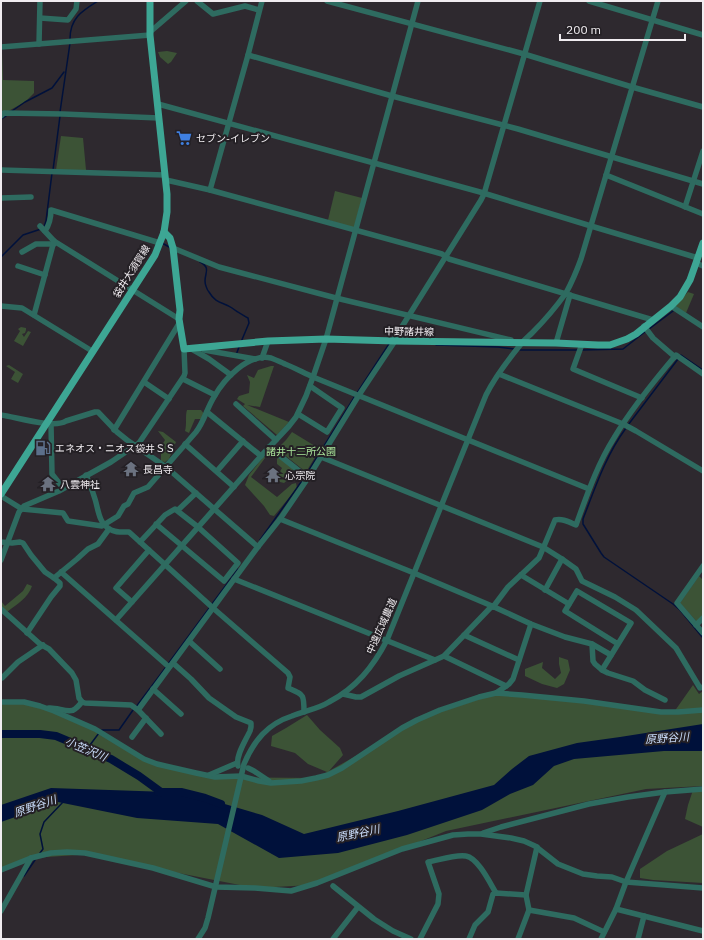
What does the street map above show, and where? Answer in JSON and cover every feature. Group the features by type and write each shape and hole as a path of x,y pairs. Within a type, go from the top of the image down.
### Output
{"main road":[{"name":"袋井大須賀線","path":"1,495 49,424 92,351 155,255 164,232 167,212 167,194 150,33 150,1"},
{"path":"164,232 170,238 173,248 180,321 187,348"},
{"name":"中野諸井線","path":"187,348 268,341 326,339 610,345 627,339 671,306 680,297 699,262 703,243"}],"street":[{"path":"39,44 40,1"},
{"path":"40,18 68,20 76,9 77,1"},
{"path":"1,46 39,44 150,33 186,1"},
{"path":"197,1 214,14 245,6 259,10"},
{"path":"210,190 262,1"},
{"path":"327,1 524,54 703,107"},
{"path":"116,620 289,426 298,414 310,386 326,339 418,1"},
{"path":"137,709 280,519 308,478 394,341 444,255 481,200 540,1"},
{"path":"589,1 703,35"},
{"path":"556,343 567,294 577,270 591,226 658,1"},
{"path":"248,55 392,96 504,125 703,184"},
{"path":"158,104 482,193 591,226 699,262"},
{"path":"1,116 4,114 60,114 159,118"},
{"path":"685,207 703,151"},
{"path":"1,170 165,178 444,255 449,259 652,320"},
{"path":"606,175 703,214"},
{"path":"1,198 31,197"},
{"path":"45,231 50,223 51,217 48,209 160,243"},
{"path":"40,226 54,242 180,321 114,430"},
{"path":"22,252 36,244 54,242"},
{"path":"34,315 54,242"},
{"path":"173,248 219,267 336,298 522,343"},
{"path":"18,266 46,274"},
{"name":"中遠広域農道","path":"198,939 205,928 208,918 240,779 252,746 272,725 280,720 319,707 343,694 360,680 379,655 387,640 486,396 499,374 522,343 567,294"},
{"path":"1,306 22,308 92,351"},
{"path":"671,306 703,327"},
{"path":"644,326 653,338 675,357 676,355 703,374"},
{"path":"54,578 88,549 98,544 106,527 118,516 124,506 128,504 134,493 148,487 200,426 215,396 230,375 241,366 260,358 268,341"},
{"path":"582,344 573,369 642,398"},
{"path":"202,347 204,350 260,358 272,358 313,377 589,490"},
{"path":"1,560 19,512 24,506 63,488 112,462 139,443 183,379 186,373 187,348 209,359 230,375"},
{"path":"343,694 361,697 398,676 444,656 493,606 508,587 539,558 555,520 559,519 576,525 596,471 606,452 623,424 657,378 675,357"},
{"path":"499,374 636,430 703,471"},
{"path":"183,379 215,396"},
{"path":"144,382 169,399"},
{"path":"298,414 327,432 342,408 310,386"},
{"path":"236,404 276,440"},
{"path":"1,415 49,424 62,424 66,421 98,412 114,430 166,467 258,547"},
{"path":"207,412 261,456"},
{"path":"49,424 52,474 63,488"},
{"path":"217,471 242,441"},
{"path":"185,444 234,487"},
{"path":"269,447 308,478"},
{"path":"321,457 543,547 576,569 582,581 615,597 636,610 676,648 700,688 703,687"},
{"path":"86,476 101,518 106,527"},
{"path":"140,542 165,515 175,509 178,510 196,493"},
{"path":"1,495 22,509 63,513 68,521 102,526 115,532 129,532 288,673 290,677 288,688 301,694 304,698 304,712"},
{"path":"156,524 224,582 238,563 178,510"},
{"path":"280,519 493,606 531,624 565,637 592,644 611,655"},
{"path":"1,542 23,543 45,572 60,583 60,586 27,633"},
{"path":"132,602 116,588 149,550"},
{"path":"545,590 562,559"},
{"path":"703,566 677,603 703,633"},
{"path":"61,572 171,665 191,678 209,698 236,717 251,723 252,727 239,754 237,764 209,775"},
{"path":"521,575 569,604"},
{"path":"234,579 435,660"},
{"path":"602,670 631,623 577,591 565,611 618,644"},
{"path":"1,609 27,633 49,649 72,673 76,680 82,702"},
{"path":"696,625 703,618"},
{"path":"496,693 513,680 531,624"},
{"path":"464,635 519,660"},
{"path":"189,641 220,669"},
{"path":"592,644 593,661 602,670 633,681 645,690 665,700"},
{"path":"1,678 18,662 43,646"},
{"path":"444,656 506,686"},
{"path":"153,689 182,714"},
{"path":"1,702 24,702 46,708 95,729 144,759 172,768 215,777 271,782 301,781 328,775 342,768 402,728 417,720 479,696 496,693 584,701 661,712 703,710"},
{"path":"82,702 131,705 162,734"},
{"path":"46,708 58,708 70,712 82,702"},
{"path":"132,737 146,718"},
{"path":"248,768 271,782"},
{"path":"481,834 501,827 589,804 665,792 703,789"},
{"path":"601,939 616,909 626,882 665,792"},
{"path":"1,870 31,858 51,853 85,853 153,868 216,885 286,891 296,890 317,883 402,849 453,835 481,834 524,841 536,847 558,864 583,874 612,877 626,882 703,888"},
{"path":"518,939 529,910 526,895 536,847"},
{"path":"420,939 438,904 440,894 428,862 456,856 467,856 473,859 481,869 496,893"},
{"path":"1,911 31,858"},
{"path":"333,886 374,919 393,931 411,939"},
{"path":"468,939 475,925 488,912 493,894 526,895"},
{"path":"336,937 358,907"},
{"path":"616,909 703,931"},
{"path":"529,910 574,918 604,932"},
{"path":"638,939 644,916"}],"green space":[{"path":"167,51 177,53 168,64 160,57 158,52"},
{"path":"1,52 3,80 34,81 34,93 25,102 1,115"},
{"path":"61,136 83,138 86,170 56,170"},
{"path":"335,191 362,198 354,228 328,220"},
{"path":"688,292 694,294 686,313 675,306"},
{"path":"21,327 26,328 25,333 22,334 24,337 28,331 31,332 23,346 14,341 20,331 18,329"},
{"path":"9,365 23,374 18,383 11,379 15,372 6,366"},
{"path":"274,366 260,407 247,405 289,422 277,435 243,406 245,404 237,399 239,396 249,393 250,382 247,375 254,378 258,370"},
{"path":"187,410 201,410 205,415 204,419 195,419 189,433 185,431"},
{"path":"158,431 163,432 176,442 169,459 165,462 161,461 161,454 155,451 155,445 162,445 165,440"},
{"name":"諸井十二所公園","path":"292,432 320,449 306,472 277,449"},
{"path":"279,455 293,469 291,477 284,483 280,482 278,478 282,468 277,464"},
{"path":"264,456 265,458 251,477 277,497 292,484 296,483 297,488 274,516 270,515 245,485 249,475"},
{"path":"699,576 703,580 703,618 698,623 680,603"},
{"path":"27,584 32,586 28,594 22,600 7,612 1,609 1,601 5,606 23,591"},
{"path":"559,657 568,660 570,670 564,684 557,688 542,684 525,676 525,669 543,662 542,668 555,679 561,673"},
{"path":"693,685 699,694 703,691 703,786 646,789 446,831 312,885 255,888 158,869 93,854 31,858 1,872 1,703 15,701 46,708 103,734 162,767 209,777 316,778 327,772 308,764 295,753 271,746 272,736 307,715 320,730 340,748 343,755 329,771 415,721 445,709 499,693 674,712"},
{"path":"703,789 703,827 685,819 693,790"},
{"path":"703,834 703,883 640,878 640,869 667,851"}],"water":[{"path":"703,724 703,751 664,751 574,759 554,766 533,785 510,794 482,810 407,835 338,853 279,858 218,824 137,818 58,802 1,822 1,805 51,788 168,792 201,797 262,815 304,834 398,811 494,785 529,756 577,743"}],"waterway":[{"path":"70,39 72,26 75,20 82,12 98,1"},
{"path":"60,112 70,43"},
{"path":"12,111 25,102 52,88 64,72"},
{"path":"1,119 6,116"},
{"path":"53,170 60,116"},
{"path":"44,227 52,173"},
{"path":"1,257 23,235 41,229"},
{"path":"162,243 171,248"},
{"path":"200,262 207,270 205,284 214,299 229,306 248,318 249,323 241,342"},
{"path":"649,329 673,311"},
{"path":"582,350 623,349 646,331"},
{"path":"357,393 390,344"},
{"path":"436,345 514,349"},
{"path":"236,355 239,347"},
{"path":"520,350 578,350"},
{"path":"680,356 681,355 703,370"},
{"path":"628,425 678,359"},
{"path":"306,475 355,396"},
{"path":"626,428 619,438 602,472 583,519 583,524 604,557 673,604 680,610 703,638"},
{"path":"260,540 304,478"},
{"path":"212,604 238,569"},
{"path":"168,664 210,607"},
{"path":"136,707 166,667"},
{"path":"102,730 119,730 133,710"},
{"path":"87,749 99,733"},
{"name":"小笠沢川","path":"1,734 40,734 56,736 111,759 139,776 161,792"},
{"name":"原野谷川","path":"158,792 181,792 221,804"},
{"path":"40,853 43,849 40,834 44,822 63,802"},
{"path":"24,876 35,860"}],"place":[{"name":"セブン-イレブン","path":"184,138"},
{"name":"エネオス・ニオス袋井ＳＳ","path":"43,448"},
{"name":"長昌寺","path":"131,469"},
{"name":"心宗院","path":"273,475"},
{"name":"八雲神社","path":"48,484"}]}
